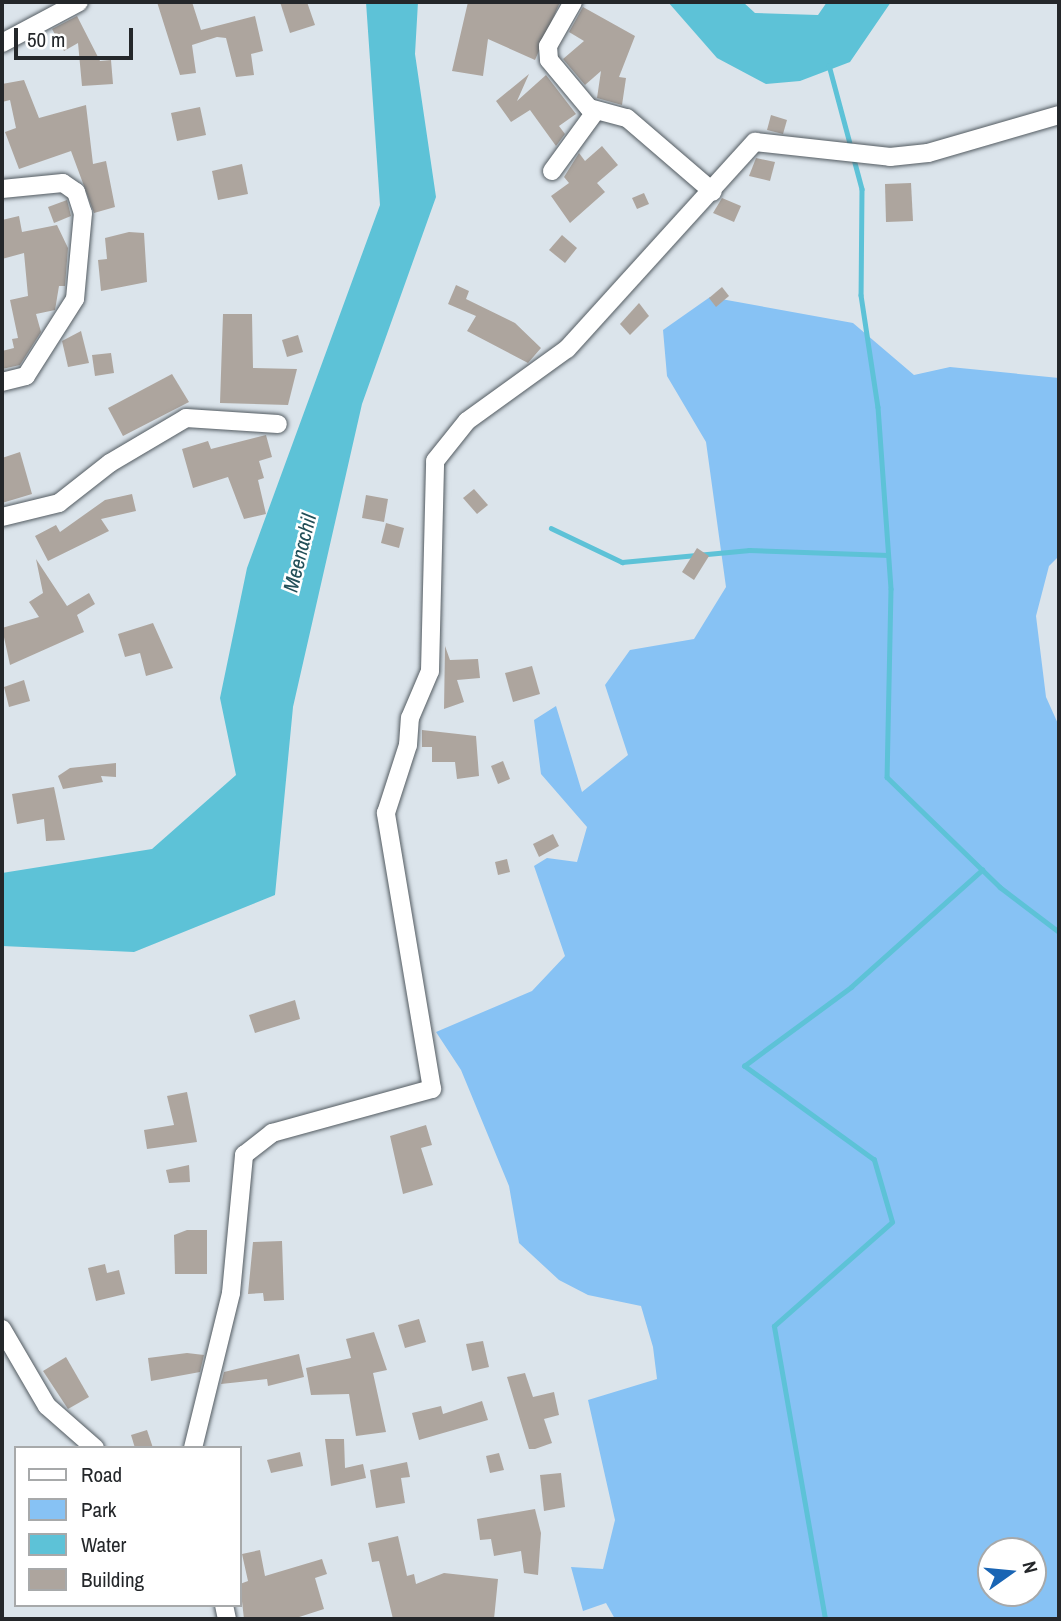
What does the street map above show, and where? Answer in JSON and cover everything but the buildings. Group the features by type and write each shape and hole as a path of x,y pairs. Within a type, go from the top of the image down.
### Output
{"street":[{"path":"2,43 79,2"},
{"path":"573,2 547,53 595,112 627,118 713,192"},
{"path":"552,171 595,112"},
{"path":"193,1446 231,1293 244,1156 272,1132 432,1088 386,813 408,745 410,718 430,671 435,461 467,421 567,349 763,139 860,153 928,153 1059,115"},
{"path":"2,189 63,183 76,192 83,213 75,299 26,376 2,382"},
{"path":"2,517 59,503 110,463 186,418 278,424"},
{"path":"2,1329 47,1406 93,1446"}],"green space":[{"path":"710,297 853,323 914,375 950,367 1059,378 1059,556 1049,566 1036,616 1046,697 1059,726 1059,1619 615,1619 606,1603 583,1611 571,1567 603,1569 615,1520 588,1400 657,1379 653,1347 641,1306 588,1295 559,1280 519,1243 509,1186 461,1070 436,1032 532,991 565,956 534,866 547,858 577,862 587,827 541,774 534,720 556,706 582,792 628,755 605,685 630,650 694,639 726,587 706,442 667,376 663,330"}],"water":[{"name":"Meenachil","path":"366,2 418,2 415,54 436,197 362,404 293,707 275,895 134,952 2,946 2,873 152,849 236,775 220,698 247,568 380,205"},
{"path":"668,2 743,2 755,13 818,15 827,2 891,2 850,62 800,81 766,84 717,58"}],"waterway":[{"path":"829,65 851,147"},
{"path":"854,159 862,189 861,295 878,407 891,589 887,777 1000,887 1059,932"},
{"path":"551,528 622,562 749,550 888,555"},
{"path":"825,1619 774,1326 892,1222 874,1160 744,1066 851,987 982,870"}]}
